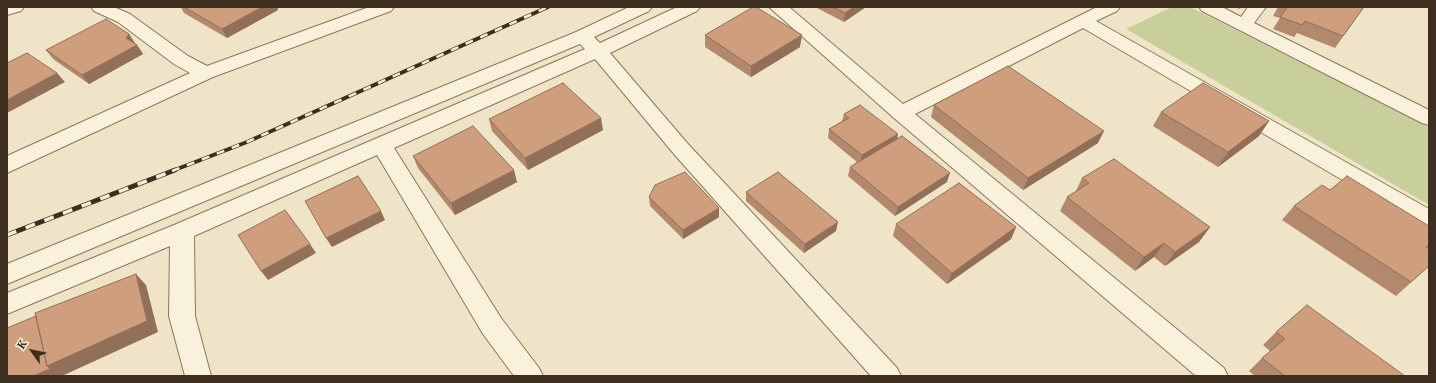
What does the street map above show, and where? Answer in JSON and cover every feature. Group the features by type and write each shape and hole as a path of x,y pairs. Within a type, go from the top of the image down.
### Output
{"street":[{"path":"7,10 15,7"},
{"path":"100,7 124,18 181,60 206,73"},
{"path":"7,165 206,73 385,7"},
{"path":"7,274 582,36 643,7"},
{"path":"7,304 382,145 598,51 691,7"},
{"path":"778,7 901,113 1215,376"},
{"path":"901,113 1112,7"},
{"path":"1208,7 1429,118"},
{"path":"1244,25 1257,7"},
{"path":"1083,21 1429,220"},
{"path":"582,36 598,51 681,149 888,376"},
{"path":"382,145 492,326 530,376"},
{"path":"182,230 182,316 198,376"}],"green space":[{"path":"1172,7 1190,7 1429,127 1429,205 1126,29"}],"building":[{"path":"184,7 262,7 222,29"},
{"path":"753,7 756,7 802,35 751,66 705,35"},
{"path":"833,7 854,7 845,13"},
{"path":"1288,7 1364,7 1343,36 1305,21 1302,25 1280,17"},
{"path":"106,19 129,34 126,38 137,45 82,75 46,50"},
{"path":"27,53 57,73 7,100 7,63"},
{"path":"1008,66 1104,131 1028,178 934,105"},
{"path":"563,83 601,118 525,158 489,119"},
{"path":"1203,83 1269,121 1228,152 1161,112"},
{"path":"860,105 898,134 862,155 829,129 849,118 844,114"},
{"path":"473,126 514,170 451,203 413,156"},
{"path":"902,136 950,173 898,207 850,167"},
{"path":"1114,159 1210,227 1175,252 1164,243 1144,257 1067,197 1089,183 1082,178"},
{"path":"685,172 719,208 683,230 649,197 655,185"},
{"path":"778,172 838,222 805,244 746,192"},
{"path":"358,176 381,211 326,238 305,201"},
{"path":"1347,176 1429,226 1429,245 1426,247 1429,249 1429,266 1411,282 1294,206 1322,185 1330,190"},
{"path":"959,183 1016,227 952,273 896,224"},
{"path":"285,210 310,244 261,271 238,235"},
{"path":"136,274 147,321 47,366 35,313"},
{"path":"1307,305 1405,376 1285,376 1262,358 1285,339 1276,332"},
{"path":"36,316 47,366 50,369 33,376 7,376 7,328"}],"railway":[{"path":"172,171 247,142 548,7"},
{"path":"7,235 175,170"}]}
